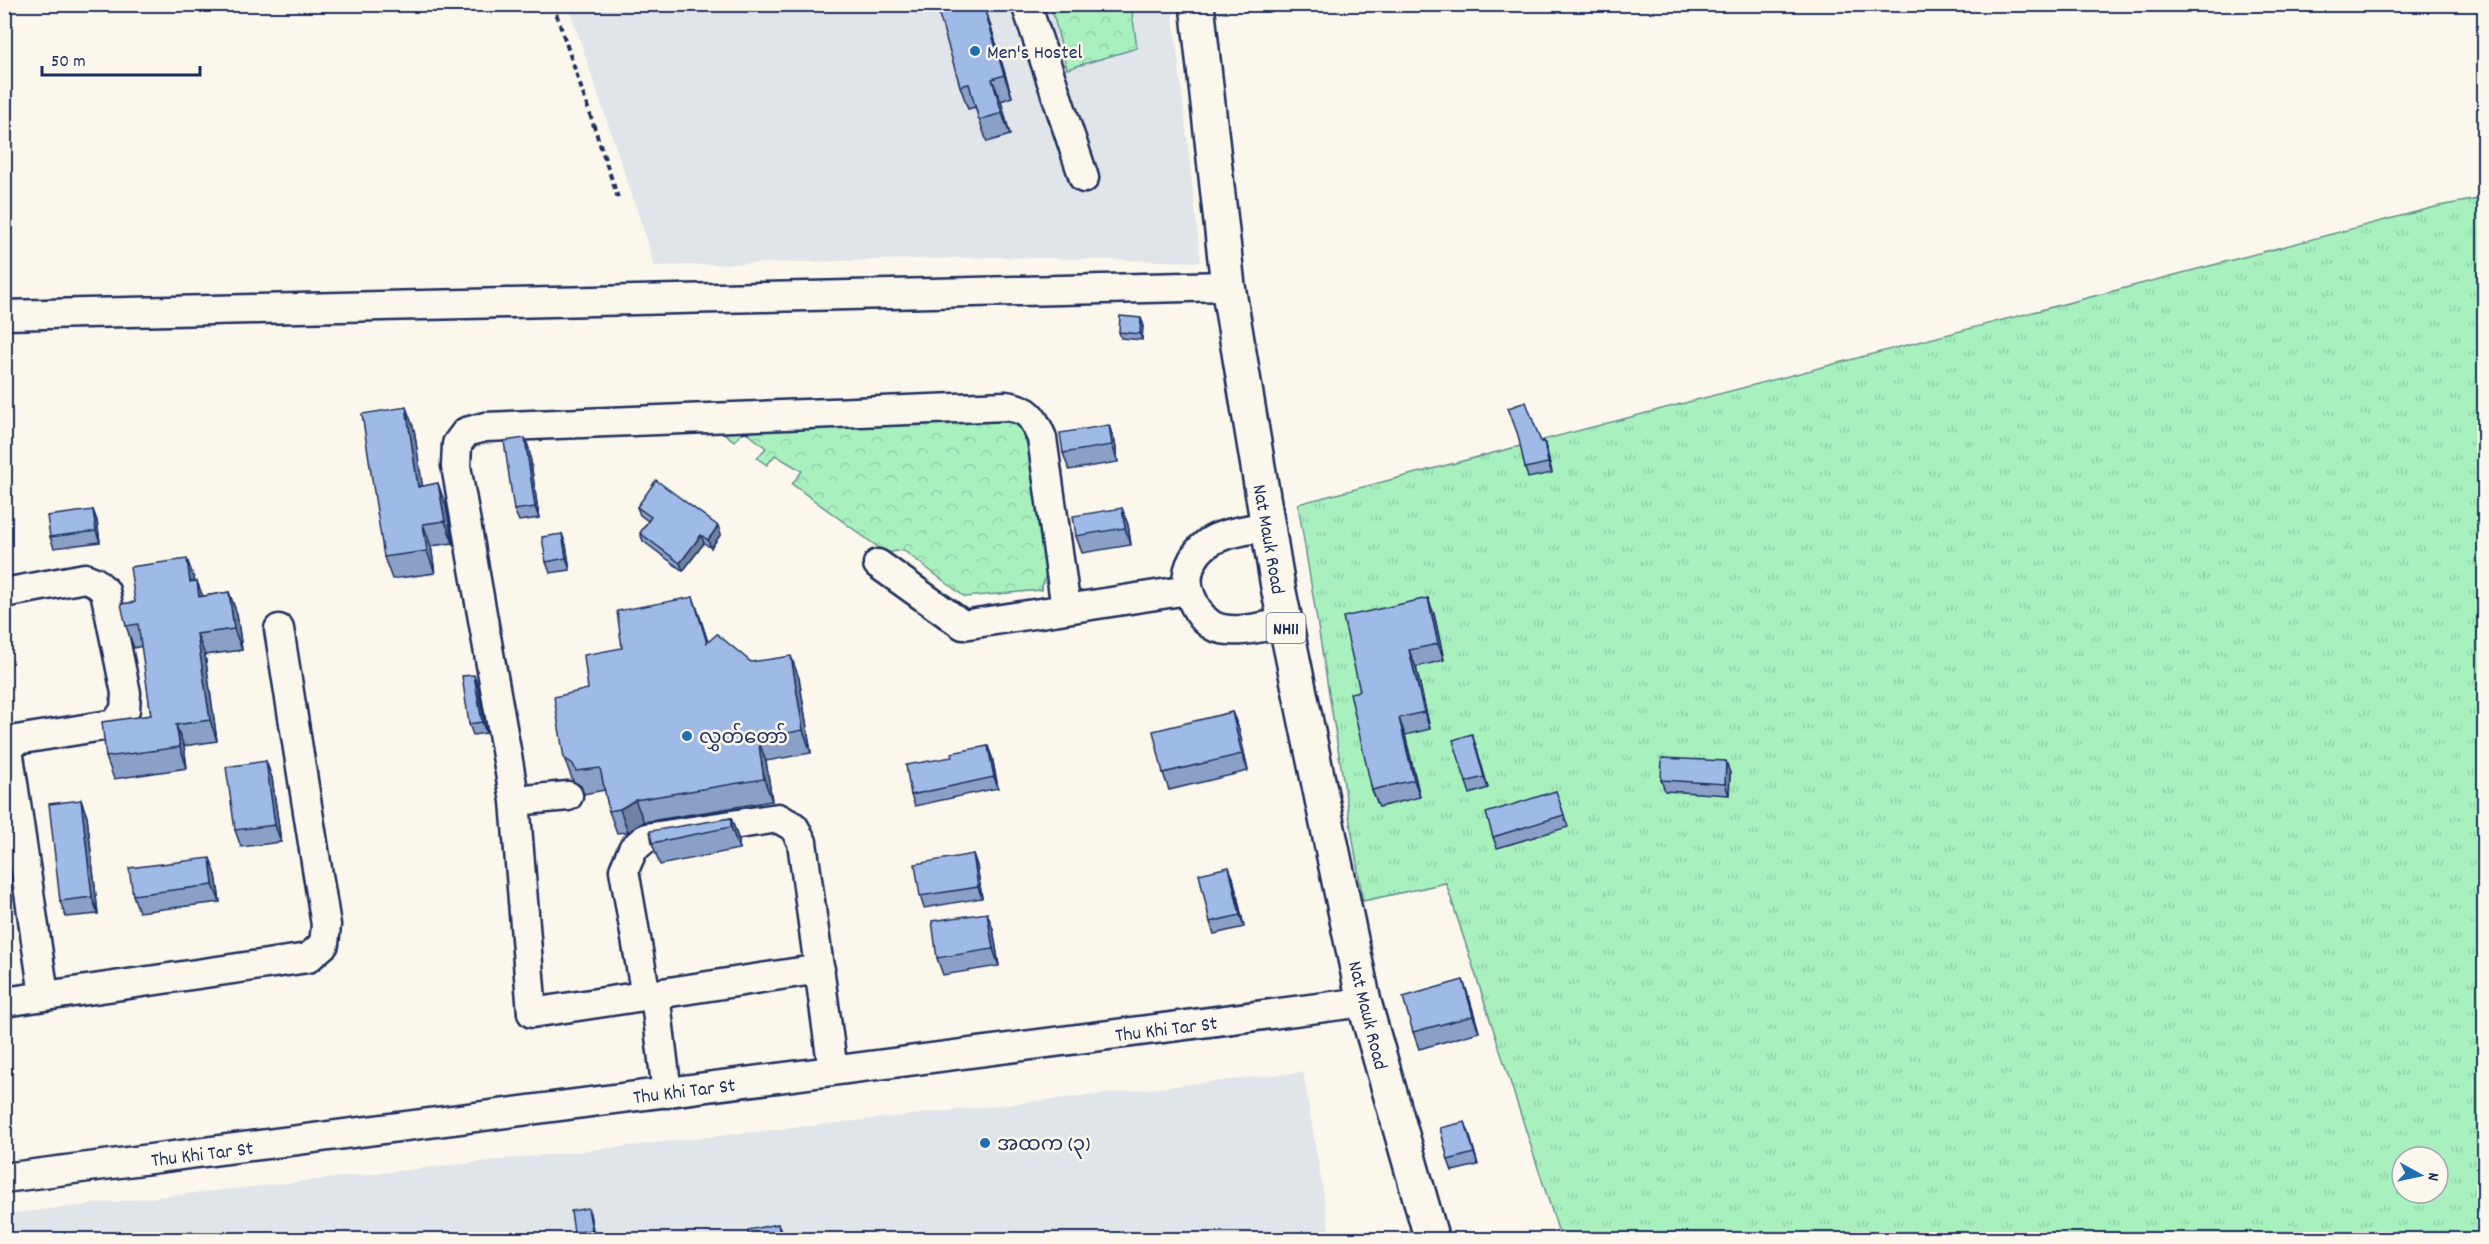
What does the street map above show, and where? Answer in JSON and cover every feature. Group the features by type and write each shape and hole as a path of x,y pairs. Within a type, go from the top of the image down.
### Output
{"highway":[{"name":"Nat Mauk Road","path":"1197,4 1228,286 1285,624 1364,1002 1432,1239"}],"street":[{"path":"1026,4 1084,178"},
{"path":"4,315 1228,286"},
{"path":"820,969 532,1013 515,801 456,466 457,444 466,432 485,427 1006,406 1023,408 1035,421 1042,438 1066,609"},
{"path":"1268,526 1221,536 1200,549 1189,567 1188,590 1196,610 1212,626 1234,630 1285,624"},
{"path":"878,564 963,625 1188,590"},
{"path":"4,593 85,578 95,582 105,591 126,693 125,710 114,724 6,742 44,995"},
{"path":"4,1002 308,958 324,944 326,925 279,629"},
{"path":"515,801 568,796"},
{"path":"667,1093 651,995 624,870 633,849 646,838 778,818 795,827 802,842 833,1071"},
{"name":"Thu Khi Tar St","path":"4,1178 1364,1002"}],"path":[{"path":"553,4 618,198"}],"shaded area":[{"path":"568,5 1172,5 1201,262 998,257 654,266"},
{"name":"အထက (၃)","path":"1303,1072 1331,1239 5,1240 4,1214"}],"green space":[{"path":"1051,5 1131,5 1137,48 1067,69"},
{"path":"2484,198 2484,1239 1561,1239 1446,883 1363,901 1298,504 2439,206"},
{"path":"1007,420 1019,424 1028,435 1046,575 1041,590 965,597 903,550 886,553 792,484 802,471 775,455 767,465 757,458 766,448 745,431 734,441 724,433 725,427"}],"building":[{"name":"Men's Hostel","path":"936,4 983,4 1004,75 992,79 1002,113 979,120 969,84 960,86"},
{"path":"1120,316 1141,318 1140,334 1119,332"},
{"path":"1526,402 1541,442 1544,441 1548,463 1525,468 1518,435 1508,408"},
{"path":"406,407 418,487 438,483 445,521 423,524 427,551 384,557 362,414"},
{"path":"1109,425 1112,445 1063,453 1060,433"},
{"path":"525,438 535,507 514,510 504,441"},
{"path":"656,480 718,526 708,540 701,535 680,563 640,533 651,517 637,507"},
{"path":"1122,508 1125,528 1076,536 1073,516"},
{"path":"93,510 96,531 50,537 47,516"},
{"path":"562,534 566,558 546,562 542,537"},
{"path":"187,559 190,582 197,581 199,597 229,592 234,629 197,634 210,720 176,725 180,747 106,757 102,722 151,715 138,624 126,626 121,604 135,602 130,567"},
{"name":"လွှတ်တော်","path":"693,597 707,643 717,634 751,662 791,656 803,730 758,739 764,779 635,800 620,809 609,811 600,768 576,771 573,764 564,758 554,697 588,689 584,655 622,648 617,611"},
{"path":"1428,598 1438,644 1409,650 1424,712 1399,718 1414,780 1372,790 1350,693 1360,691 1343,617"},
{"path":"474,675 482,722 469,724 462,676"},
{"path":"1232,712 1242,754 1163,773 1153,731"},
{"path":"1472,734 1484,777 1466,782 1453,740"},
{"path":"988,746 994,777 911,795 906,765 952,757 951,753"},
{"path":"1662,758 1726,761 1725,784 1661,780"},
{"path":"266,761 275,825 235,830 226,767"},
{"path":"1556,791 1564,815 1493,837 1486,813"},
{"path":"81,800 92,897 60,901 49,804"},
{"path":"731,818 731,827 652,843 650,831"},
{"path":"973,854 978,887 920,896 915,864"},
{"path":"210,858 213,885 133,895 129,868"},
{"path":"1229,867 1240,915 1210,922 1199,874"},
{"path":"987,913 993,949 937,958 932,921"},
{"path":"1463,980 1473,1016 1413,1032 1403,997"},
{"path":"1465,1122 1474,1153 1448,1160 1440,1128"},
{"path":"588,1208 592,1230 574,1233 571,1211"},
{"path":"778,1224 781,1239 749,1239 748,1230"}],"place":[{"name":"Men's Hostel","path":"975,51"},
{"name":"လွှတ်တော်","path":"687,736"},
{"name":"အထက (၃)","path":"985,1143"}]}
